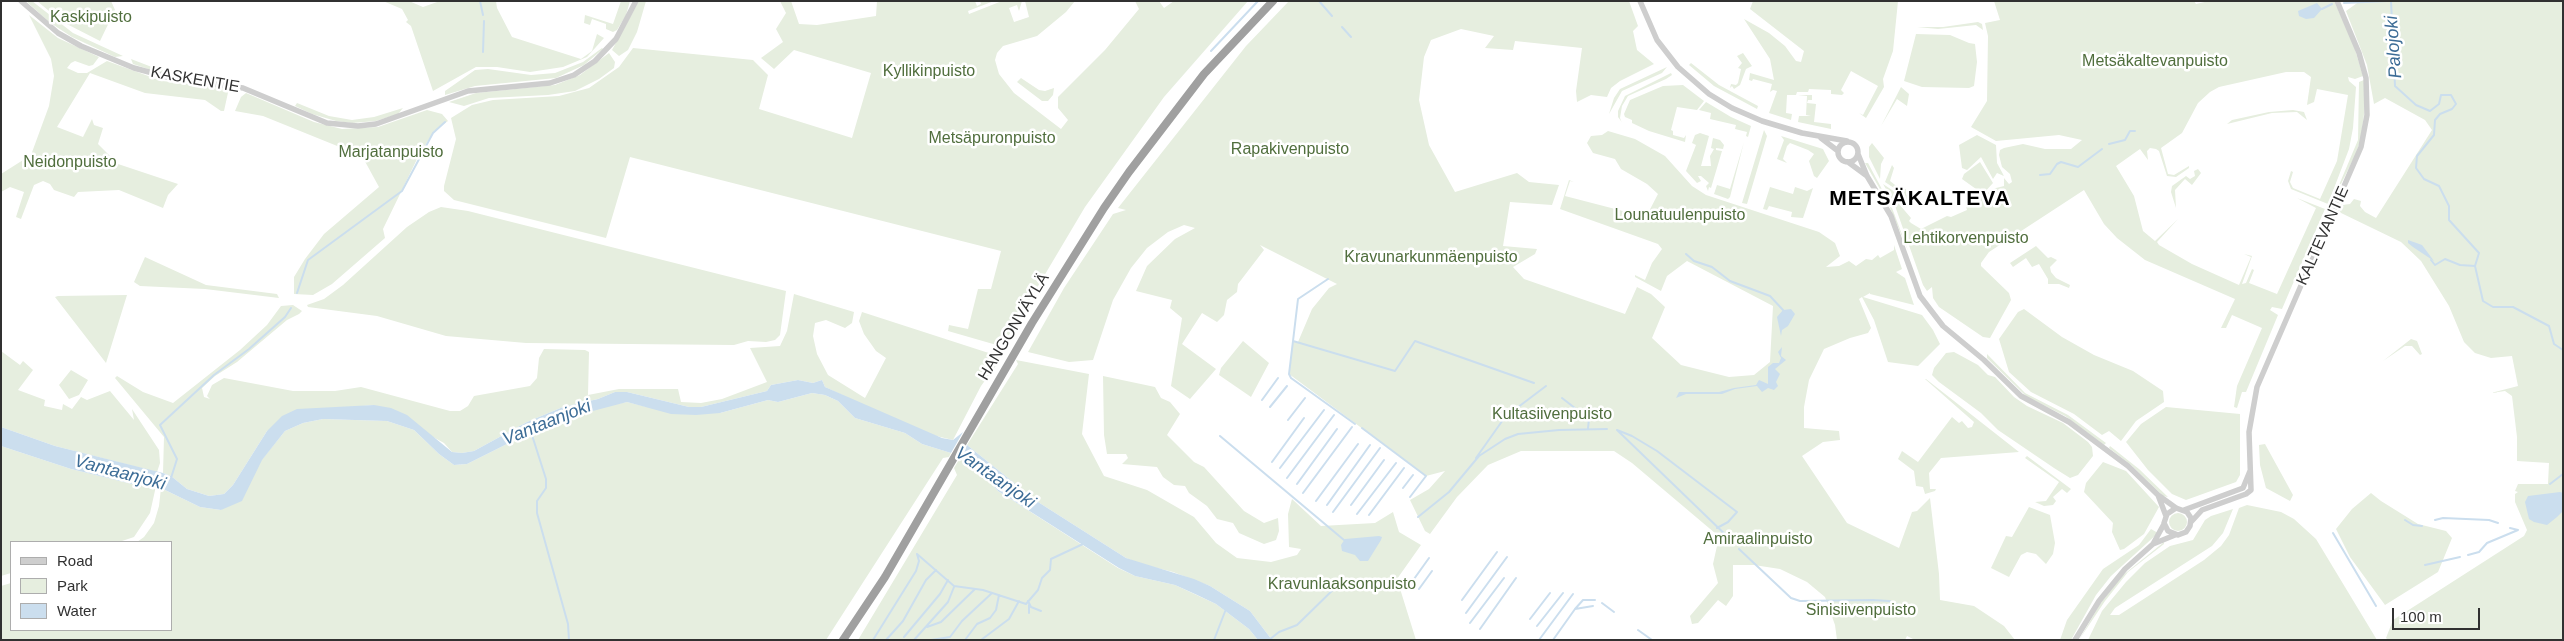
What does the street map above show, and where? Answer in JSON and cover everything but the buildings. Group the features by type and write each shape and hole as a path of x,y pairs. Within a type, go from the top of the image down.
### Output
{"highway":[{"name":"HANGONVÄYLÄ","path":"843,640 885,576 1042,306 1104,208 1155,137 1266,1"},
{"name":"HANGONVÄYLÄ","path":"1230,44 1273,1"}],"street":[{"name":"KASKENTIE","path":"21,1 58,33 134,68 165,77 243,88 327,123 343,126 376,124 468,92 550,83 574,75 595,61 616,39 636,1"},
{"path":"1640,1 1657,40 1676,64 1702,89 1720,101 1758,120 1856,145 1868,176 1891,216 1911,274 1925,304 1939,321 1984,360 2021,396 2069,422 2128,466 2158,495 2189,515 2191,522 2186,532 2174,534 2153,544 2112,583 2074,640"},
{"name":"KALTEVANTIE","path":"2191,522 2202,510 2249,493 2252,484 2250,471 2250,424 2257,387 2357,160 2366,126 2366,78 2360,53 2337,1"},
{"path":"1819,136 1838,151"},
{"path":"1847,142 1841,144 1838,151 1839,158 1868,176"},
{"path":"1848,162 1855,160 1858,154"},
{"path":"2184,510 2243,488 2250,471"},
{"path":"2158,495 2168,531 2174,534"},
{"path":"2153,544 2170,511 2176,508"}],"green space":[{"path":"26,1 32,1 73,33 123,56 115,57 72,37 49,22"},
{"name":"Kaskipuisto","path":"37,1 111,1 115,10 100,41 61,21"},
{"path":"383,1 409,1 423,7 440,1 496,1 497,8 512,37 581,59 592,51 597,34 604,38 587,57 563,67 530,72 497,67 476,67 433,91 411,26 406,22 408,20 402,9"},
{"path":"621,1 630,1 626,15 617,30 613,32 606,29 606,24 592,19 590,25 584,23 585,15 613,24"},
{"path":"639,1 646,1 637,32 628,50 619,56 612,50"},
{"path":"780,1 791,1 799,24 817,25 876,16 877,1 975,1 977,6 981,4 980,1 994,1 968,11 969,14 1002,1 1022,1 1019,11 1017,5 1009,8 1014,22 1029,17 1025,1 1075,1 1066,12 1037,36 1003,46 997,53 995,60 999,74 1014,93 1061,129 1068,120 1058,108 1058,97 1105,50 1139,9 1135,1 1159,1 1164,8 1174,1 1248,1 1164,97 1085,207 1009,335 1007,348 948,331 949,325 968,329 978,289 991,289 1001,251 630,157 606,238 454,200 444,191 456,139 451,118 472,105 493,100 559,96 589,88 619,67 633,48 753,60 768,75 759,109 852,138 871,73 794,50 774,69 761,58 783,42 776,29 786,13"},
{"path":"1289,1 1629,1 1638,26 1633,31 1637,50 1654,64 1620,81 1611,88 1607,97 1591,95 1577,102 1576,91 1582,48 1515,41 1513,50 1485,48 1494,36 1461,29 1431,40 1424,57 1419,100 1429,145 1455,192 1517,173 1529,182 1559,185 1552,205 1510,202 1503,246 1537,249 1535,254 1513,267 1524,279 1625,314 1637,287 1651,294 1665,307 1652,338 1681,365 1729,377 1754,375 1770,362 1773,306 1687,261 1667,276 1661,291 1635,277 1635,275 1645,280 1652,263 1662,249 1658,244 1560,209 1569,180 1574,182 1570,181 1565,196 1646,217 1658,194 1647,184 1621,169 1615,159 1593,153 1587,143 1591,136 1602,135 1608,131 1635,139 1665,156 1692,186 1706,195 1819,232 1835,243 1840,256 1826,267 1839,266 1849,261 1856,266 1866,259 1872,260 1878,255 1880,258 1894,250 1894,245 1902,269 1896,272 1905,278 1914,305 1870,293 1863,297 1922,315 1940,344 1918,366 1888,362 1874,320 1862,297 1859,299 1871,328 1868,333 1824,349 1809,380 1804,407 1804,428 1839,431 1840,440 1823,442 1802,456 1847,523 1899,548 1912,512 1917,511 1930,498 1939,574 1940,600 1974,606 2004,626 2015,640 1915,640 1907,636 1905,640 1837,640 1835,625 1825,597 1807,582 1780,569 1754,565 1733,565 1733,596 1726,606 1718,600 1698,623 1692,624 1690,616 1718,583 1713,564 1717,546 1722,539 1632,463 1614,451 1521,451 1488,465 1457,497 1430,534 1425,531 1410,500 1429,489 1445,471 1426,476 1289,374 1293,341 1298,342 1312,309 1329,288 1337,284 1260,245 1264,250 1238,284 1237,292 1227,300 1224,315 1217,322 1202,313 1182,344 1216,369 1190,399 1171,386 1182,318 1170,308 1172,300 1136,291 1147,266 1175,239 1195,228 1184,225 1168,232 1147,248 1131,268 1113,300 1093,360 1069,362 1028,352 1064,288 1113,214 1126,210 1118,208 1246,46"},
{"path":"1753,1 1898,1 1893,51 1883,79 1884,87 1866,118 1859,113 1863,115 1878,86 1851,71 1841,90 1844,93 1842,95 1831,94 1831,90 1809,89 1808,92 1797,92 1796,95 1787,95 1786,113 1792,114 1791,120 1769,113 1777,91 1773,90 1770,92 1772,84 1753,79 1752,81 1749,80 1750,73 1774,80 1770,59 1744,19 1769,33 1785,46 1796,61 1801,62 1804,51 1750,9"},
{"path":"1994,1 2194,1 2196,4 2209,1 2334,1 2353,43 2363,76 2355,79 2348,77 2349,81 2356,87 2353,128 2349,149 2328,204 2291,189 2288,181 2291,171 2293,172 2290,182 2293,188 2320,199 2337,161 2348,95 2317,89 2314,102 2307,105 2311,77 2304,72 2286,72 2219,87 2210,92 2198,103 2182,133 2161,148 2168,174 2174,175 2189,166 2189,168 2176,177 2167,176 2159,151 2156,149 2150,148 2147,151 2148,160 2140,149 2116,166 2134,196 2143,231 2155,241 2178,219 2157,242 2159,245 2192,264 2239,285 2251,257 2244,254 2252,256 2242,284 2246,283 2252,269 2254,270 2249,283 2277,294 2316,208 2297,198 2325,209 2282,309 2272,307 2270,310 2278,315 2246,392 2242,392 2237,408 2234,407 2237,386 2262,328 2232,315 2226,328 2221,328 2235,299 2145,260 2117,238 2104,224 2084,190 1989,252 1981,263 1981,266 2009,293 2011,300 1990,338 1983,337 1939,307 1933,298 1932,287 1927,291 1923,285 1894,203 1883,184 1895,192 1899,204 1911,218 1909,221 1921,229 1947,216 1951,217 1967,210 1965,202 1972,191 1982,196 2004,186 2004,178 2009,184 2012,182 2010,174 2002,167 1999,155 2000,150 2023,144 2045,149 2071,149 2082,140 2059,135 1996,141 1971,127 1987,101 1988,36 1985,23 2000,20"},
{"path":"2360,1 2563,1 2563,640 2388,640 2386,638 2393,620 2524,536 2527,530 2515,502 2515,494 2518,492 2515,491 2518,484 2548,484 2549,463 2517,461 2517,437 2512,396 2505,391 2491,393 2518,386 2512,356 2491,358 2475,353 2464,342 2449,306 2421,261 2401,242 2339,212 2329,231 2349,185 2342,205 2350,204 2354,199 2361,201 2360,206 2365,212 2376,218 2432,130 2425,120 2385,98 2374,104 2367,65 2346,11"},
{"name":"Neidonpuisto","path":"29,15 58,38 99,57 93,65 89,66 75,61 71,63 67,68 78,73 87,73 107,61 162,81 229,88 224,111 221,111 205,100 145,93 90,73 57,127 83,137 92,119 94,125 103,128 98,144 118,164 178,184 168,195 163,208 119,190 78,192 74,197 54,190 50,184 43,181 34,185 21,219 16,217 24,192 10,187 1,192 1,174 31,155 49,106 54,76 51,59"},
{"path":"1978,22 1982,24 1983,30 1976,25 1938,29 1917,27 1943,27"},
{"path":"1916,34 1950,35 1975,44 1977,62 1974,86 1969,88 1922,87 1904,81"},
{"path":"602,48 584,65 556,78 475,86 445,95 445,91 475,70 488,69 531,75 555,73 583,62"},
{"path":"609,53 615,62 614,68 599,79 575,91 548,95 489,98 464,106 449,102 476,93 555,85 580,75"},
{"path":"1743,53 1752,66 1746,69 1740,85 1734,89 1732,86 1730,88 1731,84 1736,85 1738,83 1741,69 1738,68 1742,63 1737,56"},
{"path":"131,59 157,69 182,72 177,75 157,72 133,64"},
{"path":"1691,63 1719,85 1758,106 1757,109 1714,86 1689,65"},
{"path":"1667,67 1662,73 1622,91 1609,114 1614,98 1620,89"},
{"path":"1671,73 1672,75 1666,79 1628,96 1622,106 1620,118 1622,123 1618,117 1618,111 1625,96"},
{"path":"1021,78 1039,90 1045,91 1054,88 1053,95 1048,101 1042,101 1017,82"},
{"path":"2364,80 2364,114 2361,138 2355,156 2331,204 2358,140 2359,82"},
{"path":"1683,85 1704,101 1697,110 1677,107 1671,130 1673,135 1684,138 1686,135 1685,142 1649,131 1632,123 1632,120 1625,117 1624,114 1630,100 1663,86"},
{"path":"1901,87 1909,94 1907,106 1897,99 1881,126"},
{"name":"Marjatanpuisto","path":"246,93 314,122 342,129 378,127 427,110 442,114 448,121 434,131 418,157 383,229 385,238 332,284 313,295 294,294 294,277 305,259 324,234 379,187 362,156 263,116 235,111 241,97"},
{"path":"1798,95 1812,95 1812,100 1808,100 1807,103 1816,104 1814,122 1831,124 1831,129 1798,122 1799,116 1811,116 1806,115 1807,96"},
{"path":"1706,102 1751,126 1748,137 1746,136 1747,132 1735,129 1736,125 1710,119 1711,113 1699,110"},
{"path":"297,103 329,116 352,120 374,117 403,108 398,114 376,121 352,123 336,121 312,114 295,106"},
{"path":"2293,110 2304,112 2307,120 2297,112 2272,113 2227,124 2232,120 2269,112"},
{"path":"1764,130 1767,136 1747,204 1742,203"},
{"path":"1700,133 1709,136 1701,166 1711,166 1710,156 1714,149 1711,148 1713,138 1720,140 1724,145 1723,149 1716,148 1716,150 1722,151 1711,188 1709,187 1708,191 1706,186 1709,183 1701,176 1698,176 1701,181 1697,183 1686,171 1696,145 1692,143 1695,135"},
{"path":"1977,135 1996,145 1997,163 2004,176 1997,173 1993,179 1981,157 1967,170 1962,168 1959,145"},
{"path":"1781,136 1823,149 1829,161 1817,178 1814,176 1809,161 1814,154 1808,150 1790,143 1787,146 1783,159 1787,163 1777,159 1784,140"},
{"path":"1744,142 1730,197 1728,199 1714,194 1717,185 1730,189"},
{"path":"1872,143 1884,158 1881,164 1880,179 1869,157 1869,147"},
{"path":"1980,162 1993,183 1983,194 1962,179 1964,174"},
{"path":"1865,163 1868,163 1892,208 1909,253 1888,203"},
{"path":"1892,165 1894,168 1890,181 1899,188 1906,189 1906,194 1910,199 1906,208 1897,190 1885,182"},
{"path":"2198,169 2201,173 2192,185 2185,179 2175,190 2176,208 2171,192 2172,186 2186,176 2190,179 2195,176 2194,171"},
{"path":"1770,187 1793,194 1795,187 1807,191 1813,188 1803,218 1791,217 1792,212 1769,206 1767,210 1763,209"},
{"path":"441,207 468,211 786,291 780,335 775,340 766,342 748,341 734,345 526,343 446,336 377,316 308,307 307,305 324,299 343,285 407,227 429,212"},
{"path":"2036,246 2048,258 2051,257 2057,260 2050,267 2051,272 2056,278 2070,285 2069,288 2059,284 2048,284 2048,279 2039,264 2032,267 2026,258 2013,267 2010,263"},
{"path":"145,257 206,285 277,294 279,298 205,289 140,286 134,282"},
{"path":"794,294 854,312 852,323 845,328 826,320 815,323 813,336 817,354 828,375 865,398 886,358 876,351 864,334 859,321 862,312 998,356 1000,360 981,386 953,440 932,435 870,408 825,387 822,380 813,383 798,380 771,385 767,391 701,407 689,407 627,392 615,392 598,399 563,407 527,422 474,451 462,453 452,452 444,443 374,405 350,407 267,431 233,485 224,494 209,496 187,489 171,476 163,473 164,437 115,378 117,376 143,392 173,403 240,350 267,325 281,306 293,305 302,311 287,320 237,362 215,376 202,388 204,397 210,399 207,396 212,385 224,378 293,391 335,391 361,387 450,411 460,411 468,406 474,396 530,386 537,378 539,358 544,349 585,350 589,352 588,395 619,389 678,389 681,402 701,403 722,399 767,382 750,348 780,346 787,331"},
{"path":"127,295 106,363 55,297 58,296"},
{"path":"2024,309 2062,337 2094,355 2133,371 2163,391 2164,402 2136,421 2121,441 2109,431 2102,435 2074,414 2031,392 2009,372 1999,339 2018,312"},
{"path":"2411,339 2417,341 2422,354 2420,355 2412,346 2405,346 2383,361"},
{"path":"1243,341 1269,363 1251,397 1219,375 1221,368"},
{"path":"1,351 20,365 23,361 33,370 18,390 45,400 44,406 62,410 63,404 72,409 81,397 87,400 110,391 134,420 132,409 159,450 160,463 157,472 55,446 1,427"},
{"path":"1954,352 1978,365 1988,375 1995,377 2014,397 2027,406 2063,423 2088,442 2092,447 2093,456 2078,475 2070,478 2054,468 1998,430 1981,413 1939,382 1932,375 1934,368 1946,353"},
{"path":"1987,354 2025,393 2068,415 2106,443 2104,445 2065,416 2027,397 1987,358"},
{"name":"Kravunlaaksonpuisto","path":"1016,360 1089,374 1082,434 1104,476 1147,490 1194,517 1216,543 1237,558 1271,562 1297,555 1301,549 1289,547 1288,514 1292,499 1321,526 1375,523 1393,512 1399,532 1421,545 1397,579 1416,640 1272,640 1250,611 1210,586 1173,572 1126,558 1038,502 967,445 1018,364"},
{"path":"71,370 88,380 79,395 69,399 59,385"},
{"path":"1103,376 1155,387 1161,398 1170,402 1180,414 1167,435 1194,462 1204,467 1244,511 1264,523 1278,518 1279,531 1276,540 1264,544 1239,533 1233,523 1217,519 1207,506 1189,493 1185,486 1174,485 1163,477 1157,467 1122,464 1128,458 1126,454 1107,454 1104,435"},
{"path":"1925,379 2019,452 1941,458 1929,473 1930,489 1936,489 1925,494 1923,487 1916,486 1914,471 1898,459 1902,451 1918,462 1952,417 1959,423 1962,421 1968,428 1972,427 1974,422"},
{"path":"812,393 825,395 838,401 855,418 905,433 922,444 951,453 949,457 943,458 826,640 1,640 1,586 10,583 10,631 172,631 172,541 138,541 144,537 154,523 159,506 161,488 200,507 221,510 285,431 303,423 323,419 387,421 414,430 439,454 454,465 467,464 523,436 549,428 570,417 602,407 627,402 647,407 720,413 768,400 778,402"},
{"path":"2166,407 2240,414 2240,475 2236,482 2186,500 2172,494 2148,470 2126,442 2141,424"},
{"path":"2265,444 2293,495 2290,501 2266,488 2260,465 2259,445"},
{"path":"1,446 71,469 132,484 156,486 150,513 134,537 122,541 10,541 10,573 1,576"},
{"path":"2110,446 2139,469 2168,497 2163,496 2131,465 2109,448"},
{"path":"2027,456 2071,489 2067,493 2062,489 2053,497 2056,501 2053,505 2044,506 2035,502 2046,501 2059,482 2025,458"},
{"path":"960,458 985,477 998,491 1118,568 1135,576 1175,585 1216,604 1249,629 1258,640 858,640 957,475 954,468"},
{"path":"2103,462 2126,471 2159,507 2144,534 2120,550 2112,532 2113,523 2084,492 2086,483"},
{"path":"2371,493 2418,524 2446,531 2452,538 2438,572 2385,605 2350,557 2336,529 2352,509"},
{"path":"2247,505 2281,512 2294,519 2316,539 2377,640 2088,640 2102,611 2145,563 2170,546 2193,540 2205,520 2211,516 2233,509 2223,533 2212,546 2115,608 2110,615 2119,615 2204,560 2221,546 2229,535 2239,508"},
{"path":"2029,507 2050,515 2055,543 2053,554 2046,564 2036,554 2027,552 2021,555 2009,577 1991,568 2006,536 2012,537"},
{"path":"2178,513 2184,516 2187,522 2184,528 2178,531 2172,528 2169,522 2172,516"},
{"path":"2151,529 2158,533 2111,576 2096,595 2071,640 2060,640 2067,620 2103,569 2139,545"},
{"path":"2164,542 2164,544 2128,572 2105,601 2079,640 2100,604 2122,576"}],"water":[{"path":"2317,3 2322,9 2314,18 2306,19 2299,16 2298,11"},
{"path":"2408,240 2422,245 2434,261 2408,243"},
{"path":"1791,309 1795,314 1788,326 1782,330 1781,336 1777,317 1783,310"},
{"path":"1782,347 1781,356 1786,360 1775,369 1780,374 1776,382 1778,386 1774,390 1768,388 1762,392 1757,386 1735,389 1722,394 1686,394 1676,398 1679,392 1719,392 1756,385 1759,380 1768,384 1768,367 1773,363 1779,363 1781,358 1778,352"},
{"name":"Vantaanjoki","path":"798,380 813,383 822,380 825,387 942,438 953,440 963,432 951,453 922,444 905,433 855,418 838,401 825,395 812,393 778,402 768,400 720,413 696,415 671,414 627,402 570,417 549,428 523,436 467,464 454,465 439,454 414,430 387,421 323,419 303,423 285,431 262,460 242,501 221,510 200,507 161,488 132,484 71,469 1,446 1,427 55,446 163,473 171,476 187,489 209,496 224,494 233,485 267,431 282,416 297,409 374,405 391,408 407,415 452,452 462,453 474,451 527,422 563,407 598,399 615,392 627,392 689,407 701,407 767,391 771,385"},
{"name":"Vantaanjoki","path":"967,445 1038,502 1126,558 1194,579 1210,586 1250,611 1272,640 1258,640 1249,629 1216,604 1195,594 1175,585 1135,576 1119,568 998,491 985,477 960,458"},
{"path":"2563,493 2563,511 2557,517 2547,525 2529,519 2525,502 2528,496"},
{"path":"1382,537 1381,540 1368,561 1360,561 1355,555 1342,551 1341,545 1345,539"}],"waterway":[{"path":"480,1 483,15"},
{"path":"1211,51 1258,1"},
{"path":"1319,1 1332,16"},
{"path":"2344,3 2387,1"},
{"name":"Palojoki","path":"2391,1 2395,86 2416,105 2430,111 2439,104 2441,95 2451,95 2456,104 2452,109 2440,114 2435,120 2434,135 2417,156 2416,168 2424,179 2439,186 2449,206 2449,220 2479,253 2475,266 2483,301 2493,307 2513,307 2549,326 2554,344 2563,350"},
{"path":"2322,9 2332,4"},
{"path":"483,52 484,21"},
{"path":"1342,27 1351,37"},
{"path":"297,293 308,260 402,191 433,133 445,122"},
{"path":"2109,144 2125,140 2130,131 2135,131"},
{"path":"2040,175 2050,174 2057,164 2061,162 2078,167 2102,149"},
{"path":"1686,254 1694,261 1712,267 1730,281 1770,296 1783,310"},
{"path":"2431,260 2435,265 2445,259 2460,265 2475,266"},
{"path":"1328,279 1298,299 1293,341 1395,371 1415,341 1534,383"},
{"name":"Vantaanjoki","path":"171,478 177,459 160,425 214,375 249,349 285,317 291,308"},
{"path":"1293,341 1289,374 1291,378 1355,424"},
{"path":"1262,400 1278,378"},
{"path":"1270,407 1287,386"},
{"path":"1476,458 1505,417 1546,386"},
{"path":"1288,420 1305,398"},
{"path":"1562,398 1589,419 1588,428"},
{"path":"1280,468 1324,410"},
{"path":"1287,478 1334,415"},
{"path":"1272,462 1304,418"},
{"path":"1303,493 1352,427"},
{"path":"1362,428 1426,476 1410,497"},
{"path":"1297,484 1337,429"},
{"path":"1418,517 1449,492 1479,456 1505,439 1518,434 1559,430 1607,429"},
{"path":"1617,430 1632,436 1657,451 1737,512 1728,522 1717,528"},
{"path":"1617,430 1732,541"},
{"name":"Vantaanjoki","path":"531,432 546,479 546,488 537,501 537,513 568,624 569,640"},
{"path":"1220,436 1344,540"},
{"path":"1316,501 1358,444"},
{"path":"1327,505 1370,445"},
{"path":"1333,512 1380,448"},
{"path":"1351,505 1384,460"},
{"path":"1357,514 1396,463"},
{"path":"1369,515 1404,468"},
{"path":"2550,484 2563,474"},
{"path":"1403,488 1413,475"},
{"path":"2435,520 2443,518 2489,520 2498,523"},
{"path":"2405,520 2413,525 2422,526"},
{"path":"2510,528 2518,530"},
{"path":"2468,555 2479,552 2487,543 2518,530"},
{"path":"2333,533 2376,606"},
{"path":"917,554 954,586 983,590 1026,604 1038,590 1042,578 1050,570 1051,559 1083,544"},
{"path":"1739,549 1791,598 1800,601 1889,601 1901,606"},
{"path":"1462,600 1497,552"},
{"path":"873,640 916,571 919,561 917,554"},
{"path":"1466,613 1507,557"},
{"path":"2425,565 2460,557"},
{"path":"1409,586 1429,558"},
{"path":"886,640 903,621 926,580 936,570"},
{"path":"1419,589 1432,571"},
{"path":"1470,623 1504,578"},
{"path":"1480,629 1516,578"},
{"path":"904,637 940,594 948,580"},
{"path":"1269,640 1279,632 1297,625 1341,582"},
{"path":"914,640 948,602 954,587"},
{"path":"927,627 941,622 975,589"},
{"path":"931,640 950,637 962,621 992,593"},
{"path":"1530,619 1550,593"},
{"path":"1537,626 1563,593"},
{"path":"1539,640 1573,594"},
{"path":"965,640 977,624 990,618 996,610 999,595"},
{"path":"1575,609 1583,600 1595,600"},
{"path":"981,640 1009,619 1019,601"},
{"path":"1028,601 1031,607 1041,611"},
{"path":"1602,603 1614,612"},
{"path":"1029,605 1029,613"},
{"path":"1553,640 1575,609 1593,606"},
{"path":"1214,640 1226,609"},
{"path":"1638,630 1652,640"}],"district":[{"name":"METSÄKALTEVA","path":"1920,199"}],"park label":[{"name":"Metsäkaltevanpuisto","path":"2155,62"},
{"name":"Kyllikinpuisto","path":"929,72"},
{"name":"Metsäpuronpuisto","path":"992,139"},
{"name":"Rapakivenpuisto","path":"1290,150"},
{"name":"Lounatuulenpuisto","path":"1680,216"},
{"name":"Lehtikorvenpuisto","path":"1966,239"},
{"name":"Kravunarkunmäenpuisto","path":"1431,258"},
{"name":"Kultasiivenpuisto","path":"1552,415"},
{"name":"Amiraalinpuisto","path":"1758,540"},
{"name":"Sinisiivenpuisto","path":"1861,611"}]}
